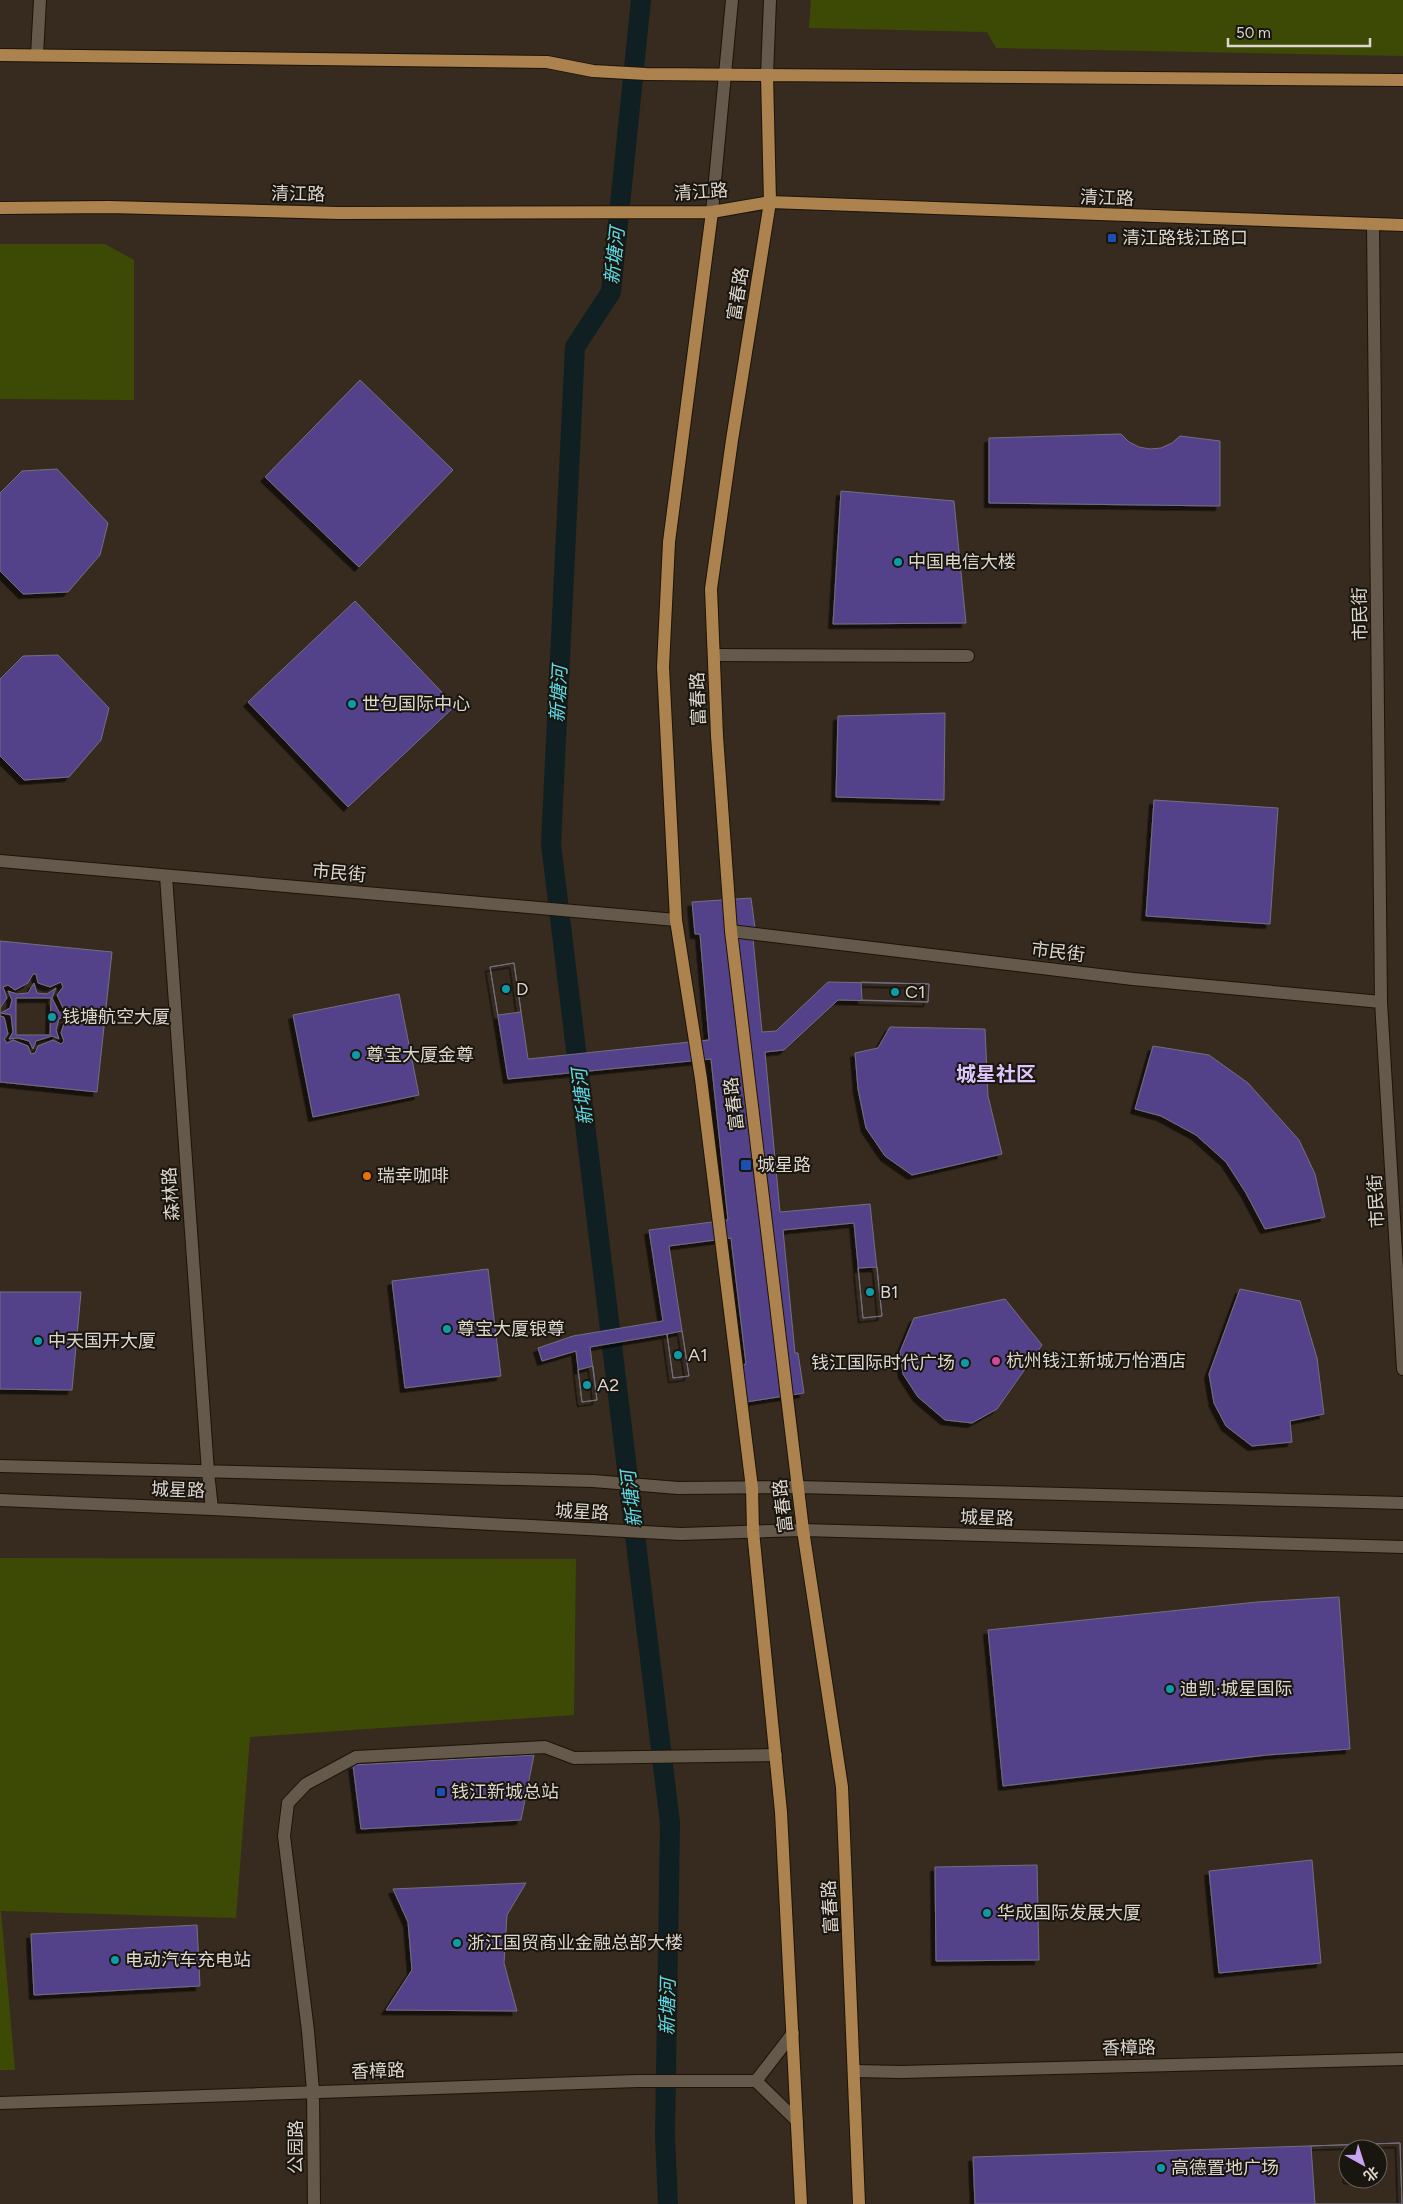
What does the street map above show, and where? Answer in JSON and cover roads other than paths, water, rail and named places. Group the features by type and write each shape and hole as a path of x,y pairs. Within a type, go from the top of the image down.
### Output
{"main road":[{"path":"0,55 547,62 593,71 646,74 1403,80"},
{"name":"富春路","path":"767,75 770,202 732,440 711,590 716,736 731,931 803,1530 842,1787 859,2204"},
{"name":"清江路","path":"0,208 110,207 338,213 712,212 770,202 1373,226 1403,225"},
{"name":"富春路","path":"712,212 669,542 663,667 676,920 701,1079 752,1488 753,1531 776,1755 781,1812 801,2204"}],"street":[{"path":"37,55 40,0"},
{"name":"富春路","path":"712,212 732,0"},
{"name":"富春路","path":"767,75 770,0"},
{"name":"市民街","path":"1373,226 1381,1002 1403,1369"},
{"path":"714,656 968,656"},
{"name":"市民街","path":"0,860 676,920"},
{"name":"森林路","path":"166,876 212,1509"},
{"name":"市民街","path":"731,931 1133,979 1381,1002"},
{"name":"城星路","path":"0,1466 593,1481 678,1488 798,1487 1403,1503"},
{"name":"城星路","path":"0,1500 212,1509 681,1534 803,1530 1403,1547"},
{"name":"公园路","path":"314,2204 313,2091 308,2031 284,1836 288,1803 306,1784 356,1756 545,1747 574,1758 776,1755"},
{"path":"792,2033 756,2081 797,2121"},
{"name":"香樟路","path":"855,2071 901,2072 1403,2059"},
{"name":"香樟路","path":"0,2103 637,2081 756,2081"}],"waterway":[{"name":"新塘河","path":"641,0 611,292 575,347 551,844 670,1823 665,2136 668,2204"}],"place":[{"name":"清江路钱江路口","path":"1112,238"},
{"name":"中国电信大楼","path":"898,562"},
{"name":"世包国际中心","path":"352,704"},
{"name":"D","path":"506,989"},
{"name":"C1","path":"895,992"},
{"name":"钱塘航空大厦","path":"52,1017"},
{"name":"尊宝大厦金尊","path":"356,1055"},
{"name":"城星路","path":"746,1165"},
{"name":"瑞幸咖啡","path":"367,1176"},
{"name":"B1","path":"870,1292"},
{"name":"尊宝大厦银尊","path":"447,1329"},
{"name":"中天国开大厦","path":"38,1341"},
{"name":"A1","path":"678,1355"},
{"name":"杭州钱江新城万怡酒店","path":"996,1361"},
{"name":"钱江国际时代广场","path":"965,1363"},
{"name":"A2","path":"587,1385"},
{"name":"迪凯·城星国际","path":"1170,1689"},
{"name":"钱江新城总站","path":"441,1792"},
{"name":"华成国际发展大厦","path":"987,1913"},
{"name":"浙江国贸商业金融总部大楼","path":"457,1943"},
{"name":"电动汽车充电站","path":"115,1960"},
{"name":"高德置地广场","path":"1161,2168"}],"district":[{"name":"城星社区","path":"996,1074"}]}
